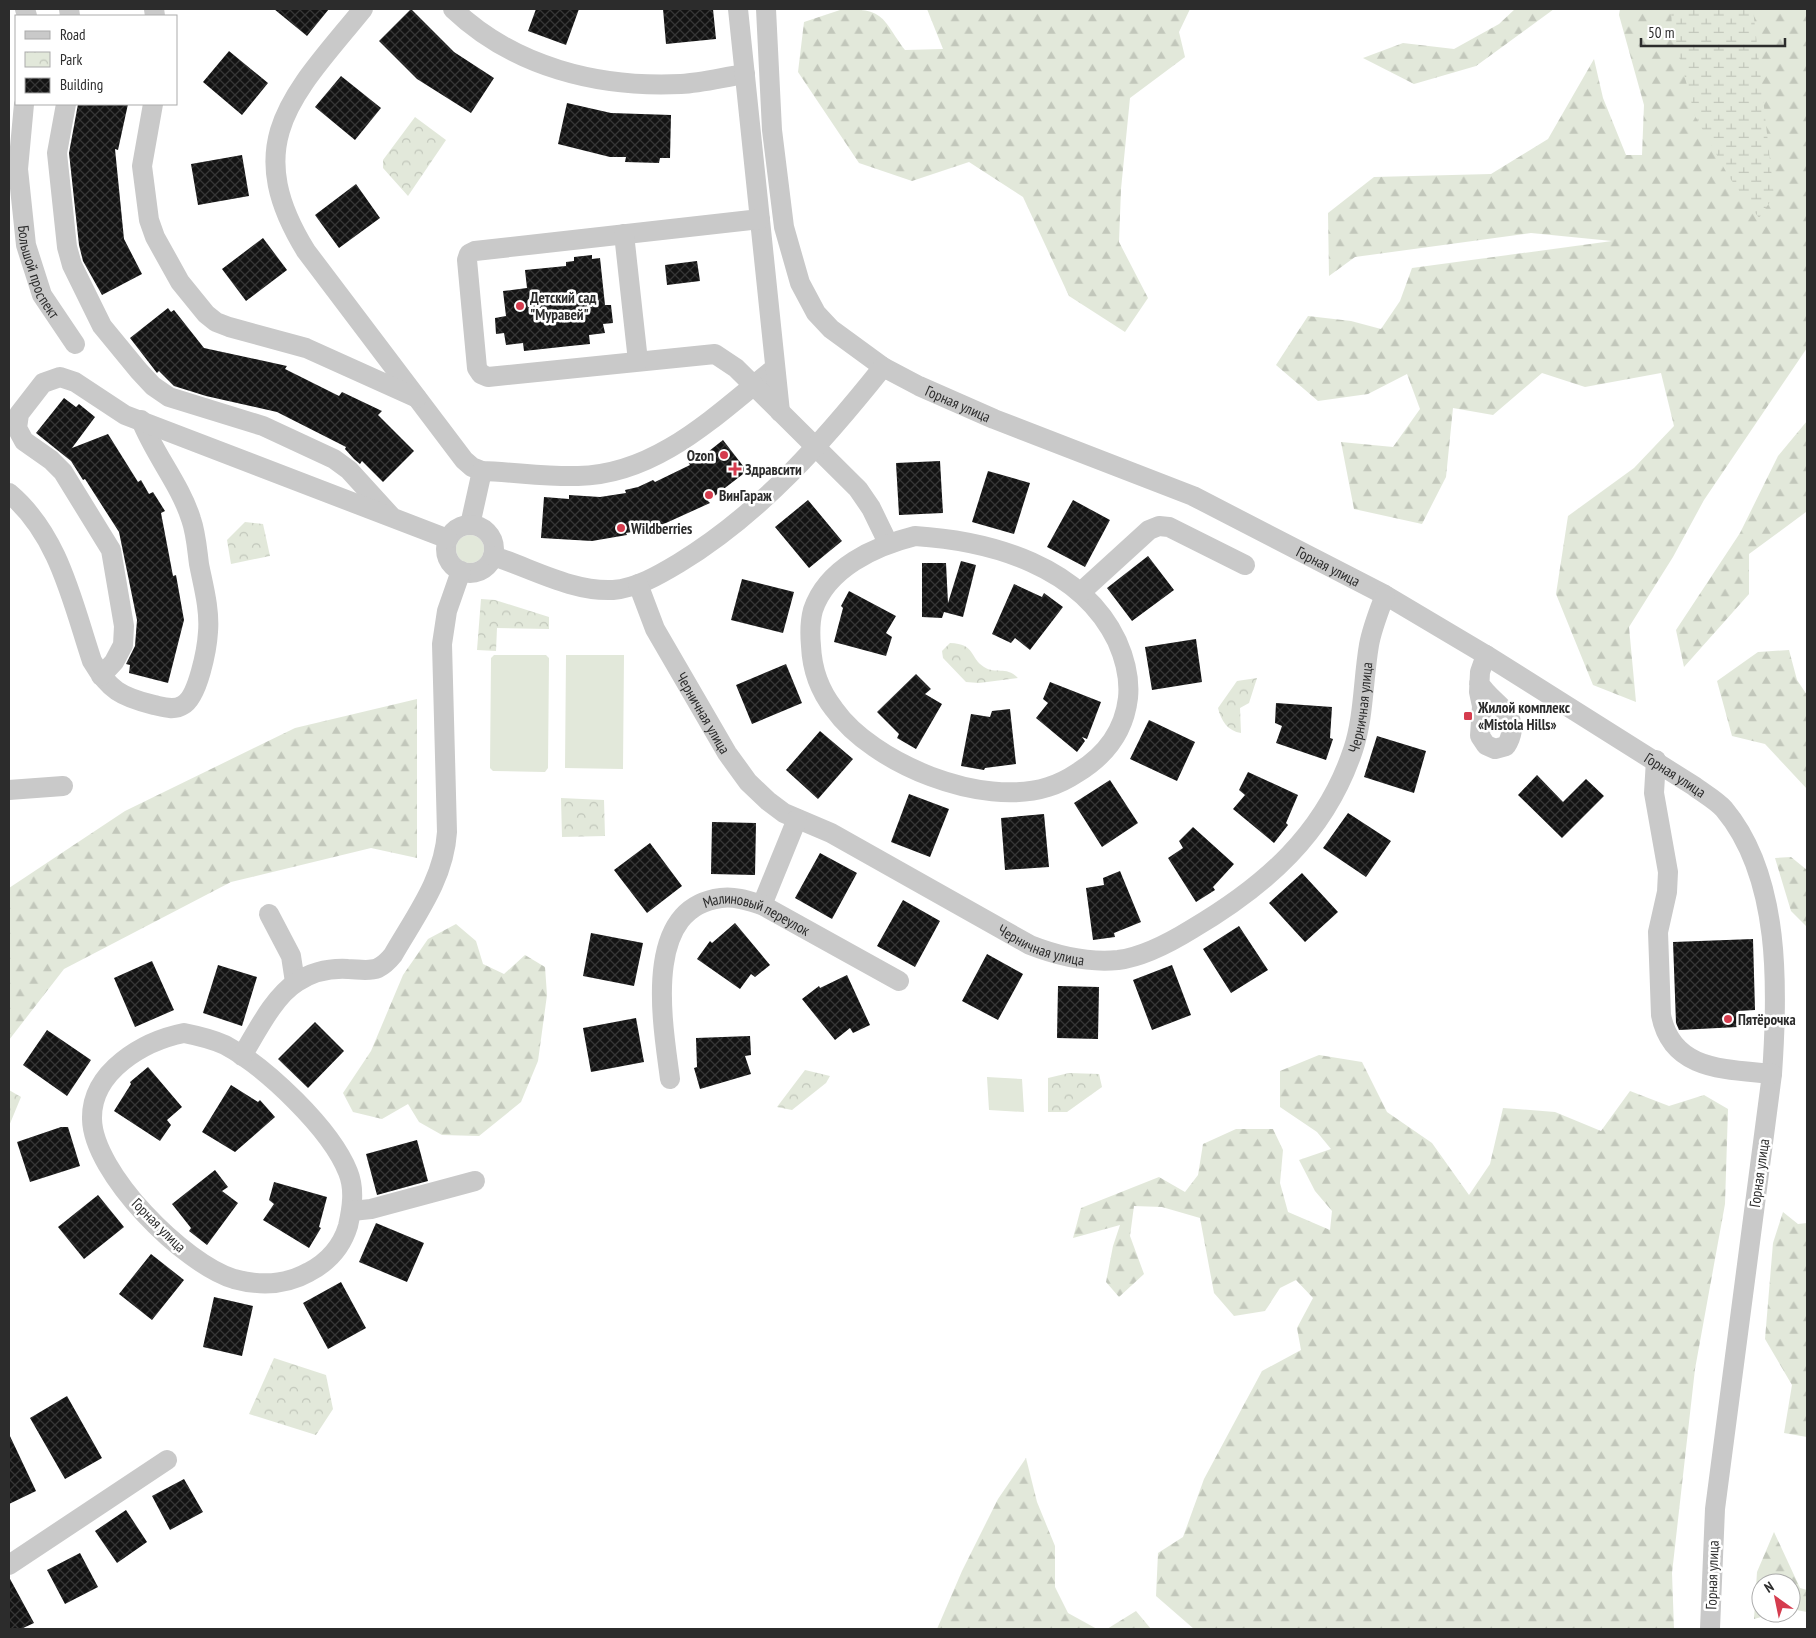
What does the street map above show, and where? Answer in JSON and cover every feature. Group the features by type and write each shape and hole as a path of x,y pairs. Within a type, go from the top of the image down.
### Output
{"street":[{"path":"363,9 290,104 276,146 275,168 279,193 297,236 464,460 472,467 482,471 579,476 633,466 682,441 775,368"},
{"path":"453,9 480,32 516,54 548,67 585,77 646,84 682,84 744,74"},
{"path":"738,9 780,412"},
{"name":"Горная улица","path":"766,9 772,130 784,227 800,283 816,313 831,328 883,367 919,386 994,419 1193,496 1385,595 1656,760 1723,808 1750,849 1763,889 1774,973 1776,1022 1772,1074 1715,1509 1710,1629"},
{"name":"Большой проспект","path":"24,105 18,169 26,245 42,295 75,344"},
{"path":"66,105 57,153 67,247 72,265 102,326 153,386 169,397 263,426 334,459 349,470 395,519"},
{"path":"153,105 142,166 149,220 155,237 180,282 206,314 216,322 230,327 306,348 418,399"},
{"path":"760,219 475,251 469,254 467,260 477,368 481,374 488,377 715,354 736,368 858,490 871,508 888,543"},
{"path":"624,234 638,361"},
{"path":"493,556 558,580 587,587 613,590 638,584 659,575 697,551 754,508 816,448 883,367"},
{"path":"101,676 114,662 123,645 124,626 111,550 63,472 51,460 24,441 17,428 19,414 43,383 60,377 75,382 118,410 141,420 448,539"},
{"path":"9,494 33,517 55,552 92,660 101,676 115,692 131,700 170,709 182,706 191,699 196,688 208,632 208,614 192,520 184,500 150,444 141,420"},
{"path":"470,524 482,471"},
{"path":"470,524 478,526 490,535 493,542 493,556 490,563 478,572 462,571 450,562 446,555 448,539 457,528 470,524"},
{"path":"1081,592 1149,530 1159,526 1169,527 1245,565"},
{"path":"915,536 968,541 1039,566 1081,592 1099,612 1111,630 1127,668 1129,690 1126,713 1118,733 1106,751 1092,764 1049,787 1023,792 1005,792 964,786 931,777 905,765 856,732 834,710 820,686 811,660 810,636 813,611 826,588 845,568 888,543 915,536"},
{"path":"242,1056 263,1021 295,982 332,969 371,970 386,963 393,955 438,876 446,854 447,832 442,644 448,611 462,571"},
{"name":"Черничная улица","path":"638,584 655,629 727,753 748,782 768,801 784,813 831,833 1030,944 1056,955 1085,960 1120,960 1175,939 1243,897 1279,866 1318,820 1339,784 1353,749 1369,645 1385,595"},
{"path":"1479,683 1480,672 1486,655"},
{"path":"1656,760 1654,793 1668,872 1667,892 1658,932 1661,1015 1664,1028 1676,1049 1688,1058 1722,1069 1772,1074"},
{"path":"9,790 62,786"},
{"path":"762,905 797,819"},
{"name":"Малиновый переулок","path":"670,1080 661,1010 662,987 668,947 676,928 688,912 704,902 722,897 739,898 762,905 899,981"},
{"path":"269,914 283,937 291,956 295,982"},
{"name":"Горная улица","path":"184,1033 204,1037 242,1056 281,1088 334,1146 349,1173 353,1193 352,1211 345,1237 334,1253 319,1267 300,1277 278,1283 256,1283 233,1278 210,1268 190,1256 168,1237 119,1182 96,1140 92,1120 94,1102 101,1085 114,1069 144,1046 163,1038 184,1033"},
{"path":"352,1211 371,1209 475,1181"},
{"path":"9,1566 42,1542 167,1460"}],"green space":[{"path":"843,9 868,11 882,18 905,50 943,49 927,9 1190,9 1179,32 1185,57 1130,98 1121,189 1119,242 1148,298 1125,332 1069,296 1023,197 969,162 912,181 859,163 798,72 804,22"},
{"path":"1515,9 1554,9 1476,66 1414,84 1363,58 1403,43 1454,49 1499,24"},
{"path":"1620,9 1807,9 1807,348 1704,500 1673,557 1629,627 1636,702 1593,685 1556,594 1568,516 1634,468 1674,426 1661,373 1585,387 1542,373 1493,415 1453,408 1446,477 1422,524 1354,509 1341,442 1393,447 1420,409 1407,374 1368,394 1318,401 1276,365 1308,316 1351,321 1381,329 1400,301 1412,268 1612,241 1531,233 1355,257 1329,276 1328,213 1374,177 1491,174 1548,139 1594,59 1603,98 1626,155 1642,155 1644,105 1619,15"},
{"path":"1671,9 1753,9 1774,196 1759,218 1729,177 1695,116 1672,28"},
{"path":"415,117 446,140 408,196 383,168 383,160"},
{"path":"1807,421 1806,512 1749,554 1749,594 1684,667 1676,630 1740,533 1778,456"},
{"path":"245,522 263,524 270,556 231,564 227,540"},
{"path":"470,535 480,539 484,549 480,559 470,563 460,559 456,549 460,539"},
{"path":"481,599 495,600 549,617 549,629 497,628 496,651 477,650"},
{"path":"950,643 968,648 984,667 1009,672 1018,678 979,683 966,682 943,658 942,651"},
{"path":"1789,650 1797,680 1807,695 1807,789 1765,744 1732,736 1717,681 1758,652"},
{"path":"494,655 546,655 549,658 548,768 545,772 493,771 490,768 491,658"},
{"path":"566,655 624,655 623,769 565,768"},
{"path":"1257,678 1249,703 1240,708 1241,733 1236,732 1226,725 1218,708 1237,681"},
{"path":"417,699 417,858 371,848 231,882 64,969 9,1040 9,888 125,811 295,728"},
{"path":"561,798 604,800 605,836 562,837"},
{"path":"1791,857 1807,870 1807,927 1791,911 1775,858"},
{"path":"456,924 476,941 483,964 504,974 525,955 545,967 547,995 538,1061 521,1102 479,1136 442,1135 419,1122 408,1104 382,1119 353,1112 343,1093 371,1051 403,975 428,939"},
{"path":"1319,1055 1362,1062 1387,1112 1432,1143 1469,1195 1490,1164 1503,1108 1555,1112 1601,1131 1630,1091 1669,1106 1704,1095 1728,1109 1725,1204 1695,1369 1672,1573 1674,1629 1194,1629 1156,1596 1158,1553 1183,1537 1204,1479 1262,1371 1301,1350 1297,1328 1313,1298 1296,1280 1280,1288 1265,1311 1234,1316 1214,1293 1200,1218 1162,1207 1134,1206 1130,1236 1144,1274 1119,1297 1106,1282 1113,1246 1120,1225 1073,1238 1081,1208 1159,1177 1185,1192 1198,1175 1203,1144 1236,1129 1273,1129 1283,1150 1280,1183 1288,1212 1330,1230 1332,1211 1315,1191 1299,1160 1331,1149 1317,1132 1280,1107 1280,1071"},
{"path":"805,1070 830,1076 826,1083 792,1110 777,1107"},
{"path":"1069,1073 1099,1074 1102,1087 1067,1112 1048,1112 1048,1078"},
{"path":"987,1077 1022,1079 1024,1112 989,1110"},
{"path":"9,1090 21,1097 9,1126"},
{"path":"1783,1212 1798,1224 1807,1223 1807,1437 1784,1433 1792,1385 1765,1339 1773,1243"},
{"path":"274,1358 326,1375 333,1409 316,1435 249,1414"},
{"path":"1026,1458 1037,1502 1055,1546 1055,1587 1068,1613 1097,1629 937,1629 962,1571 998,1499"},
{"path":"1774,1532 1793,1573 1757,1572"},
{"path":"1801,1588 1807,1590 1807,1612 1801,1611"},
{"path":"1136,1611 1151,1629 1107,1629"}],"building":[{"path":"274,9 329,9 307,36"},
{"path":"411,9 454,52 494,78 471,113 417,79 379,41"},
{"path":"536,9 579,9 566,45 528,31"},
{"path":"663,9 713,9 716,39 666,44"},
{"path":"229,51 268,83 242,115 203,82"},
{"path":"341,76 381,108 355,140 315,107"},
{"path":"567,103 611,113 671,115 670,158 660,158 659,163 625,162 626,157 610,157 558,144"},
{"path":"78,105 128,105 118,150 115,149 124,239 142,274 102,295 83,261 79,245 69,153"},
{"path":"242,155 249,196 198,205 191,164"},
{"path":"356,184 380,218 339,248 315,215"},
{"path":"263,238 287,270 246,301 222,269"},
{"path":"592,255 592,259 600,258 605,305 611,305 613,323 603,324 605,333 589,335 590,344 524,351 523,343 506,345 504,333 496,334 495,318 506,316 503,291 527,288 525,270 566,266 566,262 574,261 574,257"},
{"path":"697,261 700,281 667,285 665,265"},
{"path":"168,308 171,312 174,310 204,348 287,366 285,369 339,396 342,392 382,411 378,415 414,451 383,482 362,461 360,464 354,459 345,449 346,447 277,412 206,396 174,386 159,371 157,373 130,338"},
{"path":"64,398 76,407 79,404 95,417 72,448 108,434 138,482 141,480 149,494 153,492 165,511 161,513 173,576 176,575 184,620 168,683 129,673 130,665 126,664 135,646 137,620 119,532 85,479 83,480 71,461 36,433"},
{"path":"723,440 747,471 708,501 710,503 655,528 626,533 627,535 592,541 541,538 544,497 569,499 569,495 600,497 626,493 625,490 638,487 653,480 655,482 690,465 688,462 701,452 704,455"},
{"path":"940,461 943,513 899,515 896,463"},
{"path":"988,471 1030,483 1014,534 972,522"},
{"path":"808,500 842,541 809,568 775,527"},
{"path":"1073,500 1110,520 1085,567 1047,547"},
{"path":"1148,556 1174,590 1132,621 1107,588"},
{"path":"961,561 976,565 963,617 944,612 942,618 922,617 922,563 946,563 948,603"},
{"path":"742,579 794,592 783,633 731,620"},
{"path":"1014,584 1042,597 1044,593 1063,607 1030,650 1015,638 1011,643 992,634"},
{"path":"849,591 896,616 886,633 892,637 886,656 834,642 843,608 841,606"},
{"path":"1196,639 1202,682 1152,690 1145,647"},
{"path":"786,664 802,703 752,724 736,685"},
{"path":"916,674 931,689 925,694 942,704 916,749 897,738 899,734 877,712"},
{"path":"1050,682 1101,702 1087,739 1082,737 1085,741 1077,752 1036,718 1048,703 1043,699"},
{"path":"1276,703 1332,707 1330,738 1333,739 1326,760 1276,743 1282,726 1275,723"},
{"path":"1010,709 1016,764 985,768 984,770 961,766 971,714 990,717 992,711"},
{"path":"1149,720 1195,742 1177,781 1130,759"},
{"path":"820,731 853,759 818,799 786,770"},
{"path":"1377,736 1426,751 1414,793 1364,777"},
{"path":"1248,772 1298,795 1286,823 1288,825 1274,843 1233,809 1245,795 1239,790"},
{"path":"1537,775 1563,802 1586,779 1604,796 1562,838 1518,795"},
{"path":"1110,780 1138,823 1102,847 1074,803"},
{"path":"909,794 949,809 930,857 891,842"},
{"path":"1348,813 1391,841 1366,877 1323,848"},
{"path":"1044,814 1049,867 1005,870 1001,818"},
{"path":"712,822 756,823 755,875 711,874"},
{"path":"1193,827 1234,864 1213,887 1215,890 1196,902 1168,858 1183,848 1179,841"},
{"path":"650,843 682,886 647,913 614,870"},
{"path":"820,853 857,873 832,919 795,898"},
{"path":"1120,871 1141,922 1114,933 1115,937 1093,940 1086,888 1104,885 1103,878"},
{"path":"1302,873 1338,912 1305,942 1269,903"},
{"path":"903,900 940,921 915,967 877,946"},
{"path":"735,923 770,965 755,977 751,974 740,989 697,959 710,941 712,943"},
{"path":"1239,926 1268,970 1231,993 1203,949"},
{"path":"591,933 643,943 634,986 583,976"},
{"path":"1753,939 1755,1010 1738,1011 1738,1027 1679,1030 1676,1023 1673,942"},
{"path":"987,954 1023,974 998,1020 962,1001"},
{"path":"152,961 174,1010 135,1027 114,978"},
{"path":"218,965 257,977 242,1026 203,1013"},
{"path":"1172,965 1191,1015 1152,1030 1133,980"},
{"path":"847,975 870,1025 853,1033 850,1028 835,1040 802,999 819,986 820,988"},
{"path":"1058,986 1099,987 1098,1039 1057,1038"},
{"path":"636,1018 644,1062 591,1072 583,1028"},
{"path":"315,1022 344,1051 308,1088 278,1059"},
{"path":"47,1030 91,1060 67,1096 23,1065"},
{"path":"750,1036 751,1055 745,1056 751,1074 700,1089 694,1068 697,1067 696,1038"},
{"path":"148,1067 182,1107 167,1120 171,1125 160,1141 114,1111 131,1084 130,1082"},
{"path":"231,1085 258,1102 260,1100 275,1117 235,1152 202,1132"},
{"path":"61,1127 68,1127 80,1166 30,1182 17,1142"},
{"path":"417,1140 428,1181 377,1195 366,1154"},
{"path":"215,1170 228,1187 222,1191 238,1203 207,1245 189,1231 191,1228 172,1204"},
{"path":"274,1182 327,1197 319,1227 321,1228 309,1248 263,1220 274,1204 269,1200"},
{"path":"98,1195 124,1227 84,1259 58,1227"},
{"path":"376,1223 424,1243 407,1282 359,1262"},
{"path":"151,1254 184,1280 152,1320 119,1294"},
{"path":"341,1282 366,1328 328,1349 303,1303"},
{"path":"214,1297 253,1306 242,1356 203,1347"},
{"path":"67,1396 102,1458 65,1479 30,1418"},
{"path":"9,1434 36,1491 9,1504"},
{"path":"184,1479 203,1512 170,1530 152,1496"},
{"path":"126,1510 147,1542 117,1563 95,1531"},
{"path":"80,1553 98,1587 65,1604 47,1570"},
{"path":"9,1577 34,1623 21,1629 9,1629"}],"place":[{"name":"Детский сад \"Муравей\"","path":"520,306"},
{"name":"Ozon","path":"724,455"},
{"name":"Здравсити","path":"735,469"},
{"name":"ВинГараж","path":"709,495"},
{"name":"Wildberries","path":"621,528"},
{"name":"Жилой комплекс «Mistola Hills»","path":"1468,716"},
{"name":"Пятёрочка","path":"1728,1019"}]}
